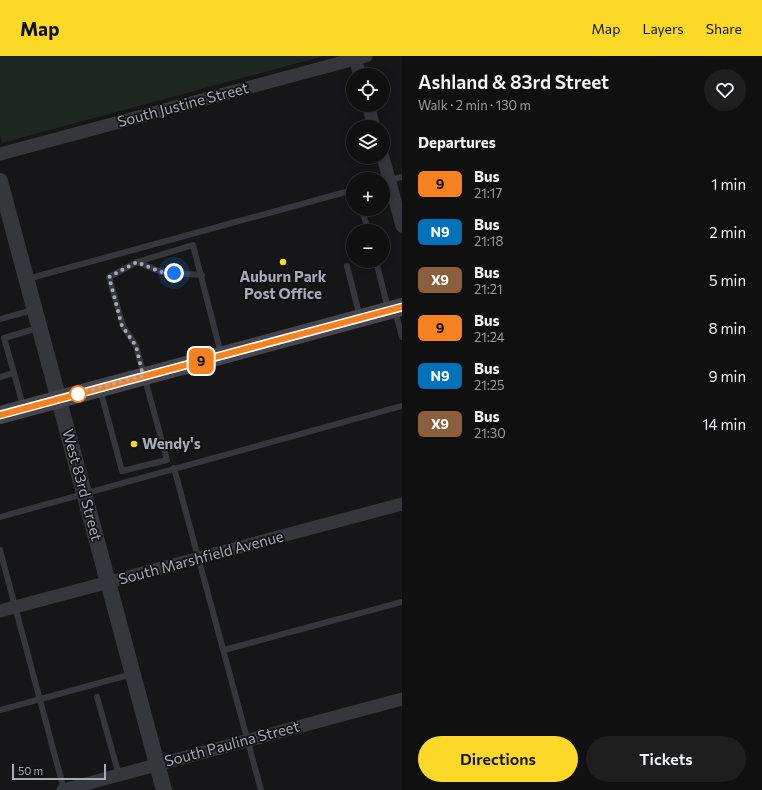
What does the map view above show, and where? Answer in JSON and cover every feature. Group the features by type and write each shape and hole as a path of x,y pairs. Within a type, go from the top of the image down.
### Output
{"main road":[{"path":"0,415 395,309"}],"street":[{"name":"South Justine Street","path":"0,154 360,58"},
{"path":"385,164 391,180"},
{"name":"West 83rd Street","path":"0,180 5,220 27,279 164,790"},
{"path":"390,200 402,226"},
{"name":"South Marshfield Avenue","path":"0,611 402,504"},
{"name":"South Paulina Street","path":"64,790 402,699"}],"lane":[{"path":"27,279 346,192"},
{"path":"100,388 122,471 166,460 136,346 122,326 109,277 137,262 193,245 222,355"},
{"path":"137,262 161,272 202,275"},
{"path":"348,268 361,318"},
{"path":"379,268 395,309 402,338"},
{"path":"0,319 35,309"},
{"path":"23,408 4,338 40,328"},
{"path":"0,377 14,373"},
{"path":"0,516 402,406"},
{"path":"174,468 261,790"},
{"path":"0,550 64,790"},
{"path":"224,650 402,602"},
{"path":"0,710 133,674"},
{"path":"97,697 119,775"}],"shaded area":[{"path":"0,56 324,56 2,143 0,134"}],"bus line":[{"name":"9","path":"0,415 402,307"}],"place":[{"name":"Auburn Park Post Office","path":"283,262"},
{"name":"Wendy's","path":"134,444"}],"route":[{"path":"78,394 75,394 143,376 136,346 122,326 109,277 137,262 161,272 174,273"}]}
